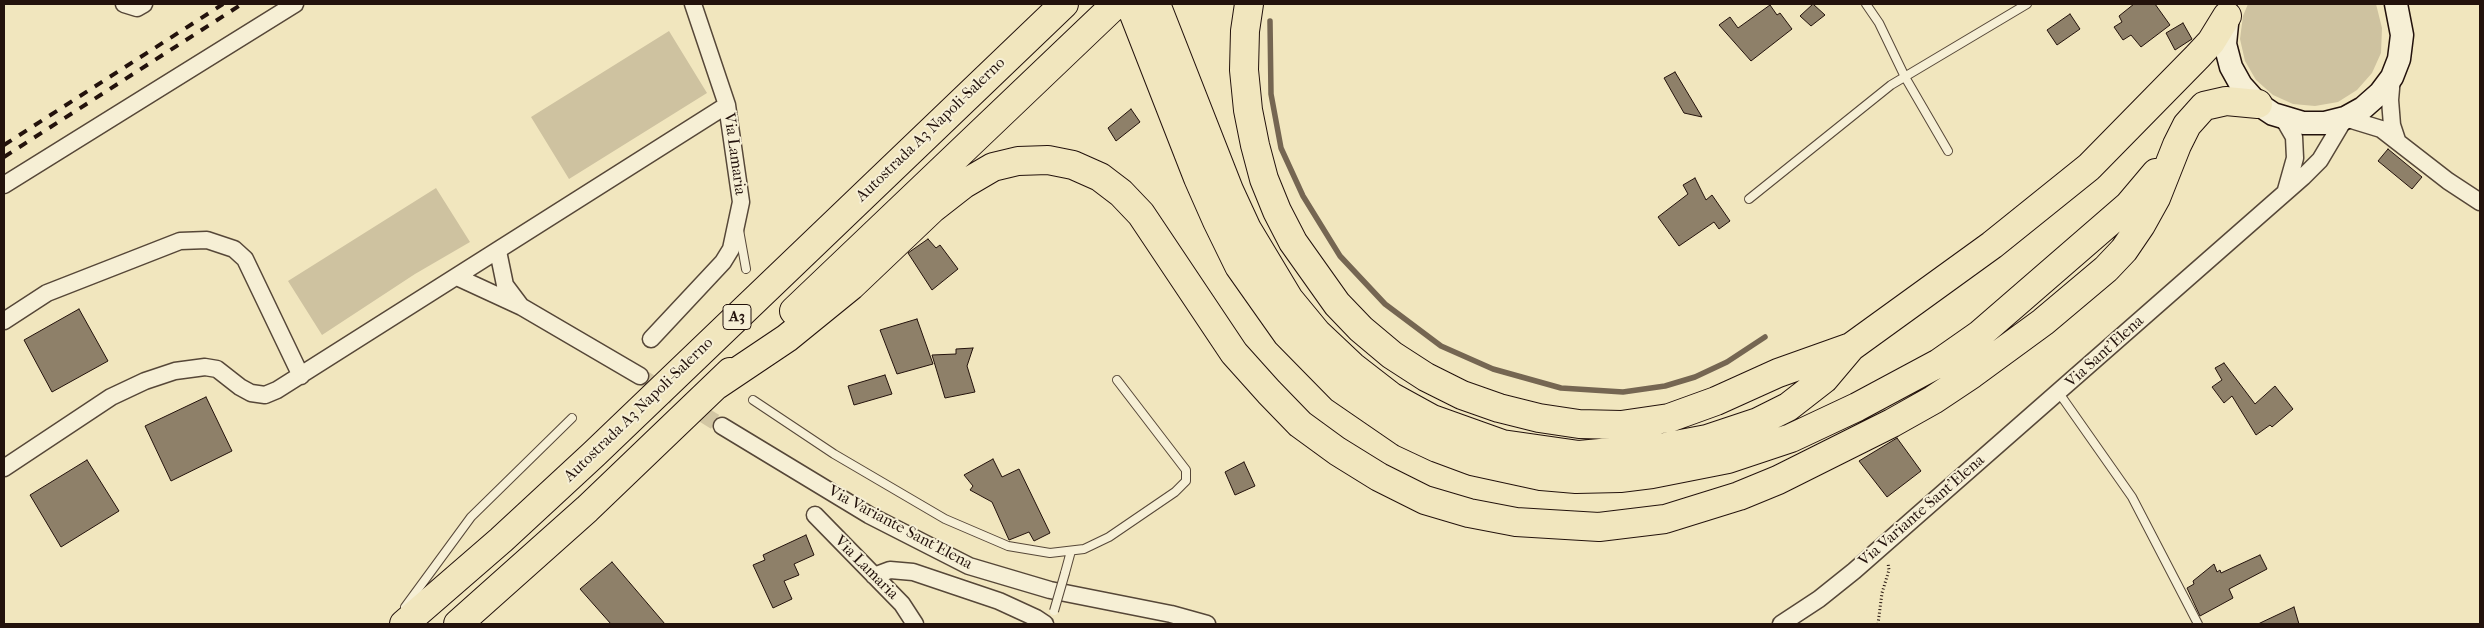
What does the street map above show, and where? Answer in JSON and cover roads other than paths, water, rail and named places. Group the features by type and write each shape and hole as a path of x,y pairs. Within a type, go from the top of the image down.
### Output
{"highway":[{"name":"Autostrada A3 Napoli-Salerno","path":"401,621 501,540 594,454 1064,4"},
{"path":"1130,4 1194,169 1217,221 1239,266 1287,334 1341,389 1406,432 1472,462 1540,476 1576,479 1620,478 1652,474 1728,459 1791,438 1889,391 1939,363 1979,335 2084,246 2129,206 2177,145"},
{"path":"1156,4 1229,190 1251,236 1290,299 1317,333 1352,366 1392,397 1432,419 1502,444 1580,455 1665,447 1707,439 1758,422 1788,407 1824,379 1851,347 1992,245 2089,167 2198,57 2211,42 2228,8"},
{"path":"1249,4 1245,31 1244,70 1248,110 1255,146 1277,210 1293,242 1337,304 1362,330 1392,355 1426,377 1462,395 1499,408 1539,418 1579,424 1621,425 1668,418 1716,401 1778,373 1851,347"},
{"name":"A3","path":"458,624 587,509 1109,10"},
{"path":"717,385 787,338 844,292 932,209 964,184 993,167 1018,160 1048,160 1073,165 1100,177 1121,193 1140,214 1234,352 1269,392 1300,424 1337,451 1379,477 1425,500 1469,513 1516,522 1599,527 1665,518 1739,496 1830,455 1933,400 1986,364 2042,322 2106,269 2124,250 2142,225 2156,198 2187,125 2204,106 2226,100 2258,104"}],"main road":[{"path":"2228,8 2226,44 2231,67 2240,85 2258,104 2283,118 2303,123 2325,123 2345,118 2363,108 2380,93 2392,77 2399,60 2402,35 2396,4"}],"street":[{"path":"124,4 137,8 144,4"},
{"path":"4,185 294,4"},
{"name":"Via Lamaria","path":"651,339 722,262 731,249 738,223 741,187 727,105 693,4"},
{"path":"2392,77 2390,100 2392,125 2397,140"},
{"path":"4,468 111,397 145,381 168,374 191,368 217,369 240,388 251,393 265,395 301,376 727,105"},
{"path":"2283,118 2294,137 2295,151 2295,158 2286,190"},
{"path":"2345,118 2381,129 2480,202"},
{"name":"Via Sant'Elena","path":"2059,393 2320,160 2345,118"},
{"path":"4,321 47,293 180,241 208,240 234,248 245,259 301,376"},
{"path":"498,251 505,285 522,307"},
{"path":"457,277 522,307 640,376"},
{"name":"Via Variante Sant'Elena","path":"1781,624 1820,599 2059,393"},
{"name":"Via Variante Sant'Elena","path":"722,426 869,515 969,566 1058,592 1171,614 1207,624"},
{"name":"Via Lamaria","path":"814,515 902,604 914,624"},
{"path":"874,576 890,570 913,572 999,600 1045,624"}],"lane":[{"path":"1866,4 1878,23 1905,77 1948,151"},
{"path":"1749,199 1891,85 2027,4"},
{"path":"738,223 746,269"},
{"path":"753,400 834,454 945,519 1008,546 1030,551 1071,552 1084,549 1109,538 1175,492 1186,481 1186,470 1117,380"},
{"name":"Via Sant'Elena","path":"2059,393 2132,497 2198,624"},
{"path":"401,621 471,517 572,418"},
{"path":"1050,624 1071,552"}],"waterway":[{"path":"1270,21 1271,94 1281,148 1303,196 1340,256 1385,304 1441,346 1493,369 1561,388 1623,392 1665,386 1695,377 1727,362 1765,337"}],"tunnel":[{"path":"640,376 722,426"}],"railway":[{"path":"4,145 223,4"},
{"path":"4,157 242,4"}]}
